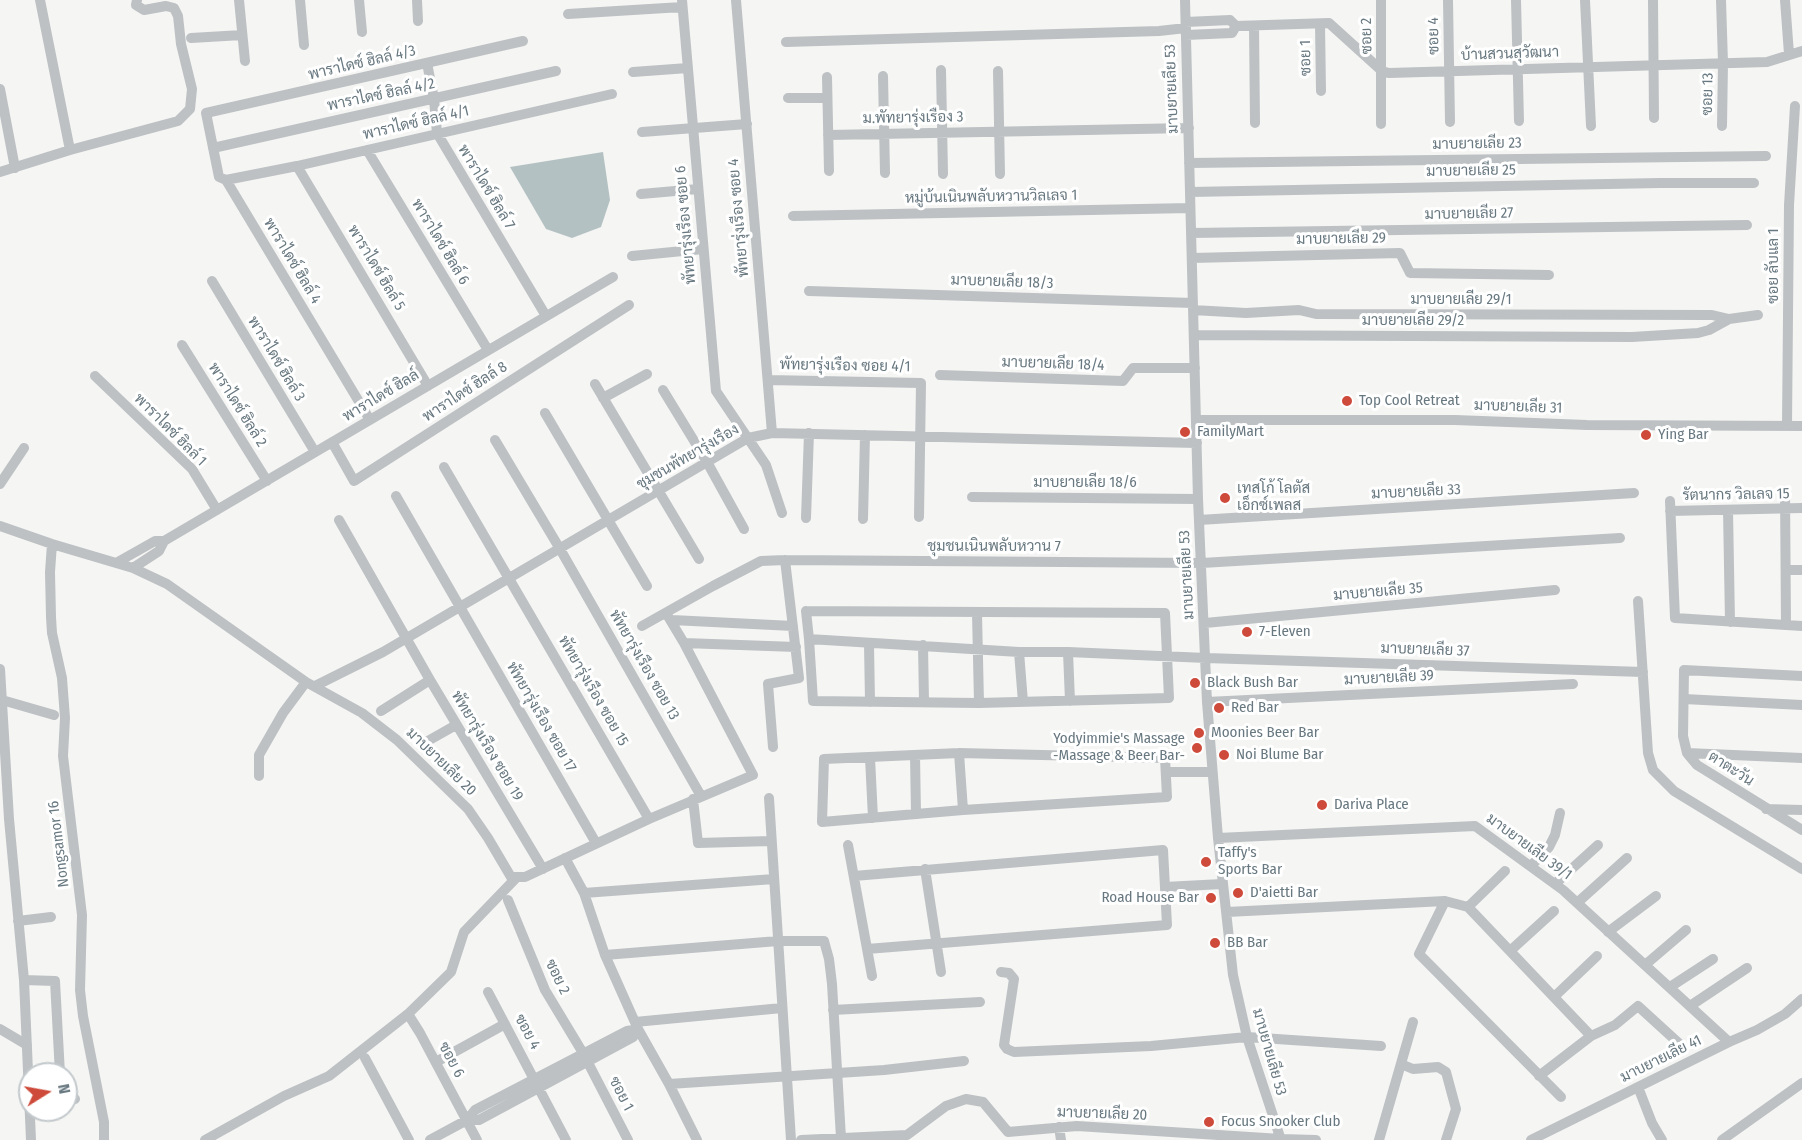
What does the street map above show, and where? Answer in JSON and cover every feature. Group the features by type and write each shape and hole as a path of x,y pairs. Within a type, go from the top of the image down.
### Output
{"street":[{"path":"40,0 70,150"},
{"path":"0,172 70,150 178,121 190,109 192,89 181,44 178,16 174,8 166,6 144,10 136,5 137,0"},
{"path":"239,0 245,61"},
{"path":"300,0 304,45"},
{"path":"359,0 362,32"},
{"path":"417,0 418,21"},
{"name":"พัทยารุ่งเรือง ซอย 4","path":"736,0 772,432"},
{"name":"มาบยายเลีย 53","path":"1185,0 1198,499 1212,772 1233,975 1247,1037 1281,1140"},
{"name":"ซอย 2","path":"1381,0 1381,124"},
{"name":"ซอย 4","path":"1448,0 1450,122"},
{"path":"1516,0 1519,121"},
{"path":"1585,0 1591,126"},
{"path":"1653,0 1654,118"},
{"name":"ซอย 13","path":"1721,0 1724,63 1722,126"},
{"path":"1785,0 1789,54"},
{"path":"568,14 682,3"},
{"name":"พัทยารุ่งเรือง ซอย 6","path":"682,3 716,391 766,465 782,513"},
{"path":"786,42 1159,31 1186,28 1232,33 1236,26 1329,23 1382,71"},
{"name":"ซอย 1","path":"1320,24 1321,92"},
{"path":"1254,26 1255,123"},
{"path":"191,38 242,35"},
{"name":"พาราไดซ์ ฮิลล์ 4/3","path":"207,113 523,41"},
{"name":"บ้านสวนสุวัฒนา","path":"1382,71 1389,73 1518,70 1767,62 1802,51"},
{"name":"พาราไดซ์ ฮิลล์ 7","path":"427,63 434,99 437,133 546,316"},
{"path":"633,72 688,68"},
{"path":"941,70 943,174"},
{"name":"พาราไดซ์ ฮิลล์ 4/2","path":"213,148 556,71"},
{"path":"998,71 1000,174"},
{"path":"883,76 885,173"},
{"path":"826,77 829,171"},
{"path":"0,89 15,168"},
{"name":"พาราไดซ์ ฮิลล์ 4/1","path":"226,180 612,94"},
{"path":"788,98 827,98"},
{"name":"ซอย ลับแล 1","path":"1787,426 1790,205 1795,106"},
{"name":"พาราไดซ์ ฮิลล์ 4","path":"207,113 219,177 226,180 370,420"},
{"path":"642,132 747,124"},
{"name":"ม.พัทยารุ่งเรือง 3","path":"828,135 1189,128"},
{"name":"พาราไดซ์ ฮิลล์ 6","path":"366,150 488,350"},
{"name":"มาบยายเลีย 23","path":"1189,163 1766,156"},
{"name":"พาราไดซ์ ฮิลล์ 5","path":"297,166 428,386"},
{"name":"มาบยายเลีย 25","path":"1190,192 1754,183"},
{"path":"641,194 698,189"},
{"name":"หมู่บ้นเนินพลับหวานวิลเลจ 1","path":"793,216 1190,208"},
{"name":"มาบยายเลีย 27","path":"1191,233 1747,225"},
{"path":"632,256 703,249"},
{"name":"มาบยายเลีย 29","path":"1192,258 1400,253 1410,273 1550,275"},
{"name":"พาราไดซ์ ฮิลล์","path":"116,563 155,541 164,541 613,277"},
{"name":"พาราไดซ์ ฮิลล์ 3","path":"212,281 315,452"},
{"name":"มาบยายเลีย 18/3","path":"809,291 1193,307"},
{"name":"พาราไดซ์ ฮิลล์ 8","path":"332,442 354,481 629,305"},
{"name":"มาบยายเลีย 29/1","path":"1193,307 1246,312 1299,310 1316,314 1712,315 1729,319"},
{"path":"1729,319 1758,315"},
{"name":"มาบยายเลีย 29/2","path":"1194,335 1632,337 1698,333 1729,319"},
{"name":"พาราไดซ์ ฮิลล์ 2","path":"182,345 267,481"},
{"name":"มาบยายเลีย 18/4","path":"940,375 1123,381 1133,368 1195,368"},
{"path":"603,398 647,374"},
{"name":"พาราไดซ์ ฮิลล์ 1","path":"95,376 192,469 217,510"},
{"name":"พัทยารุ่งเรือง ซอย 4/1","path":"768,380 921,382 920,436"},
{"path":"595,384 699,560"},
{"path":"663,390 707,462 744,530"},
{"path":"545,412 647,586"},
{"name":"มาบยายเลีย 31","path":"1196,420 1443,420 1587,425 1802,426"},
{"name":"ชุมชนพัทยารุ่งเรือง","path":"311,684 405,639 748,438 772,432 1197,443"},
{"path":"806,518 809,434"},
{"path":"863,519 865,435"},
{"path":"919,517 920,436"},
{"name":"พัทยารุ่งเรือง ซอย 13","path":"495,440 560,549 697,797"},
{"path":"0,484 24,448"},
{"name":"พัทยารุ่งเรือง ซอย 15","path":"444,467 649,819"},
{"path":"1785,490 1786,625"},
{"name":"มาบยายเลีย 33","path":"1199,520 1634,493"},
{"name":"พัทยารุ่งเรือง ซอย 17","path":"396,496 596,843"},
{"name":"มาบยายเลีย 18/6","path":"972,497 1198,499"},
{"name":"รัตนากร วิลเลจ 15","path":"1730,622 1675,618 1670,506 1728,510 1802,508"},
{"path":"1728,510 1730,622 1802,626"},
{"name":"พัทยารุ่งเรือง ซอย 19","path":"339,520 405,639 543,868"},
{"name":"มาบยายเลีย 20","path":"0,526 133,568 170,586 311,684 362,713 433,772 468,808 512,877 517,877"},
{"name":"ชุมชนเนินพลับหวาน 7","path":"642,626 669,617 713,586 761,561 1202,563 1620,538"},
{"name":"พาราไดซ์ ฮิลล์","path":"133,568 159,551 164,541"},
{"name":"Nongsamor 16","path":"52,544 50,572 52,633 62,678 65,718 63,756 82,915 80,990 104,1122 104,1140"},
{"path":"773,747 768,684 799,678 785,560"},
{"path":"1786,570 1802,570"},
{"name":"มาบยายเลีย 35","path":"1205,623 1555,590"},
{"path":"1638,601 1648,753 1653,770 1674,790 1802,869"},
{"path":"806,611 1165,613 1169,698 979,703 813,701 809,639 806,611"},
{"path":"977,613 979,703"},
{"path":"669,617 793,626"},
{"path":"205,1140 284,1096 329,1076 408,1014 451,972 464,932 517,877 525,877 697,797 753,775 669,617"},
{"name":"มาบยายเลีย 37","path":"809,639 1019,652 1643,672"},
{"path":"684,643 796,647"},
{"path":"869,644 870,702"},
{"path":"923,645 924,702"},
{"path":"1019,652 1023,702"},
{"path":"1068,652 1070,701"},
{"path":"0,669 5,820 24,980 31,1140"},
{"name":"ตาตะวัน","path":"1802,676 1684,670 1683,736 1687,753 1697,765 1802,830"},
{"path":"381,711 430,681"},
{"path":"259,776 259,755 283,713 311,684"},
{"name":"มาบยายเลีย 39","path":"1207,702 1573,684"},
{"path":"2,699 54,715"},
{"path":"1684,699 1802,705"},
{"path":"426,742 456,725"},
{"path":"959,753 963,810"},
{"path":"959,753 1165,758 1167,796 822,822 824,759 959,753"},
{"path":"1687,753 1802,758"},
{"path":"915,755 916,814"},
{"path":"870,758 873,818"},
{"path":"1167,772 1212,772"},
{"path":"697,797 698,843 771,841"},
{"path":"768,798 791,1140"},
{"path":"1765,808 1802,810"},
{"path":"1530,866 1549,847 1555,835 1560,813"},
{"name":"มาบยายเลีย 39/1","path":"1218,838 1475,826 1555,884 1729,1042"},
{"path":"848,845 872,976"},
{"path":"1555,884 1598,845"},
{"path":"854,876 1163,850 1167,925 867,949"},
{"path":"565,858 584,893 605,955 637,1026 698,1140"},
{"path":"1577,903 1627,858"},
{"path":"925,869 941,972"},
{"path":"1468,907 1505,871"},
{"path":"584,893 774,879"},
{"path":"1165,887 1222,884"},
{"path":"1608,932 1656,896"},
{"name":"ซอย 2","path":"508,900 545,990 585,1058"},
{"path":"1445,901 1419,954 1561,1097"},
{"path":"1227,912 1445,901 1468,907 1591,1036"},
{"path":"1510,951 1554,911"},
{"path":"18,921 51,917"},
{"path":"1645,965 1686,930"},
{"path":"605,955 778,941 824,941 829,959 841,1138"},
{"path":"1554,997 1597,956"},
{"path":"1670,987 1713,959"},
{"path":"1690,1006 1747,968"},
{"path":"1001,972 1009,974 1014,979 1004,1045 1014,1052 1151,1046 1247,1037 1381,1046"},
{"path":"24,980 55,981 59,1062"},
{"name":"ซอย 4","path":"488,992 566,1140"},
{"name":"มาบยายเลีย 41","path":"1531,1140 1757,1030 1785,1014 1802,999"},
{"path":"833,1010 980,1002"},
{"path":"1539,1076 1591,1036 1615,1025 1638,1006 1684,1048"},
{"path":"637,1026 782,1008"},
{"name":"ซอย 6","path":"408,1014 477,1140"},
{"path":"1379,1140 1413,1023"},
{"path":"435,1062 506,1024"},
{"path":"430,1140 467,1120 479,1120 537,1083 585,1058 633,1037 637,1026"},
{"path":"0,1029 27,1045"},
{"path":"365,1058 409,1140"},
{"name":"ซอย 1","path":"585,1058 628,1140"},
{"path":"669,1084 884,1070 964,1061"},
{"path":"1401,1064 1413,1069 1438,1067 1446,1072 1456,1104 1446,1140"},
{"path":"1722,1140 1802,1083"},
{"path":"1638,1087 1652,1123 1662,1140"},
{"name":"มาบยายเลีย 20","path":"801,1140 907,1135 946,1106 966,1099 982,1102 1008,1136 1077,1126 1281,1140"},
{"path":"1059,1127 1061,1140"},
{"path":"1281,1140 1316,1140"}],"shaded area":[{"path":"603,152 610,200 601,227 572,238 546,229 510,167"}],"place":[{"name":"Top Cool Retreat","path":"1347,401"},
{"name":"FamilyMart","path":"1185,432"},
{"name":"Ying Bar","path":"1646,435"},
{"name":"เทสโก้ โลตัส เอ็กซ์เพลส","path":"1225,498"},
{"name":"7-Eleven","path":"1247,632"},
{"name":"Black Bush Bar","path":"1195,683"},
{"name":"Red Bar","path":"1219,708"},
{"name":"Moonies Beer Bar","path":"1199,733"},
{"name":"Yodyimmie's Massage -Massage & Beer Bar-","path":"1197,748"},
{"name":"Noi Blume Bar","path":"1224,755"},
{"name":"Dariva Place","path":"1322,805"},
{"name":"Taffy's Sports Bar","path":"1206,862"},
{"name":"D'aietti Bar","path":"1238,893"},
{"name":"Road House Bar","path":"1211,898"},
{"name":"BB Bar","path":"1215,943"},
{"name":"Focus Snooker Club","path":"1209,1122"}]}
